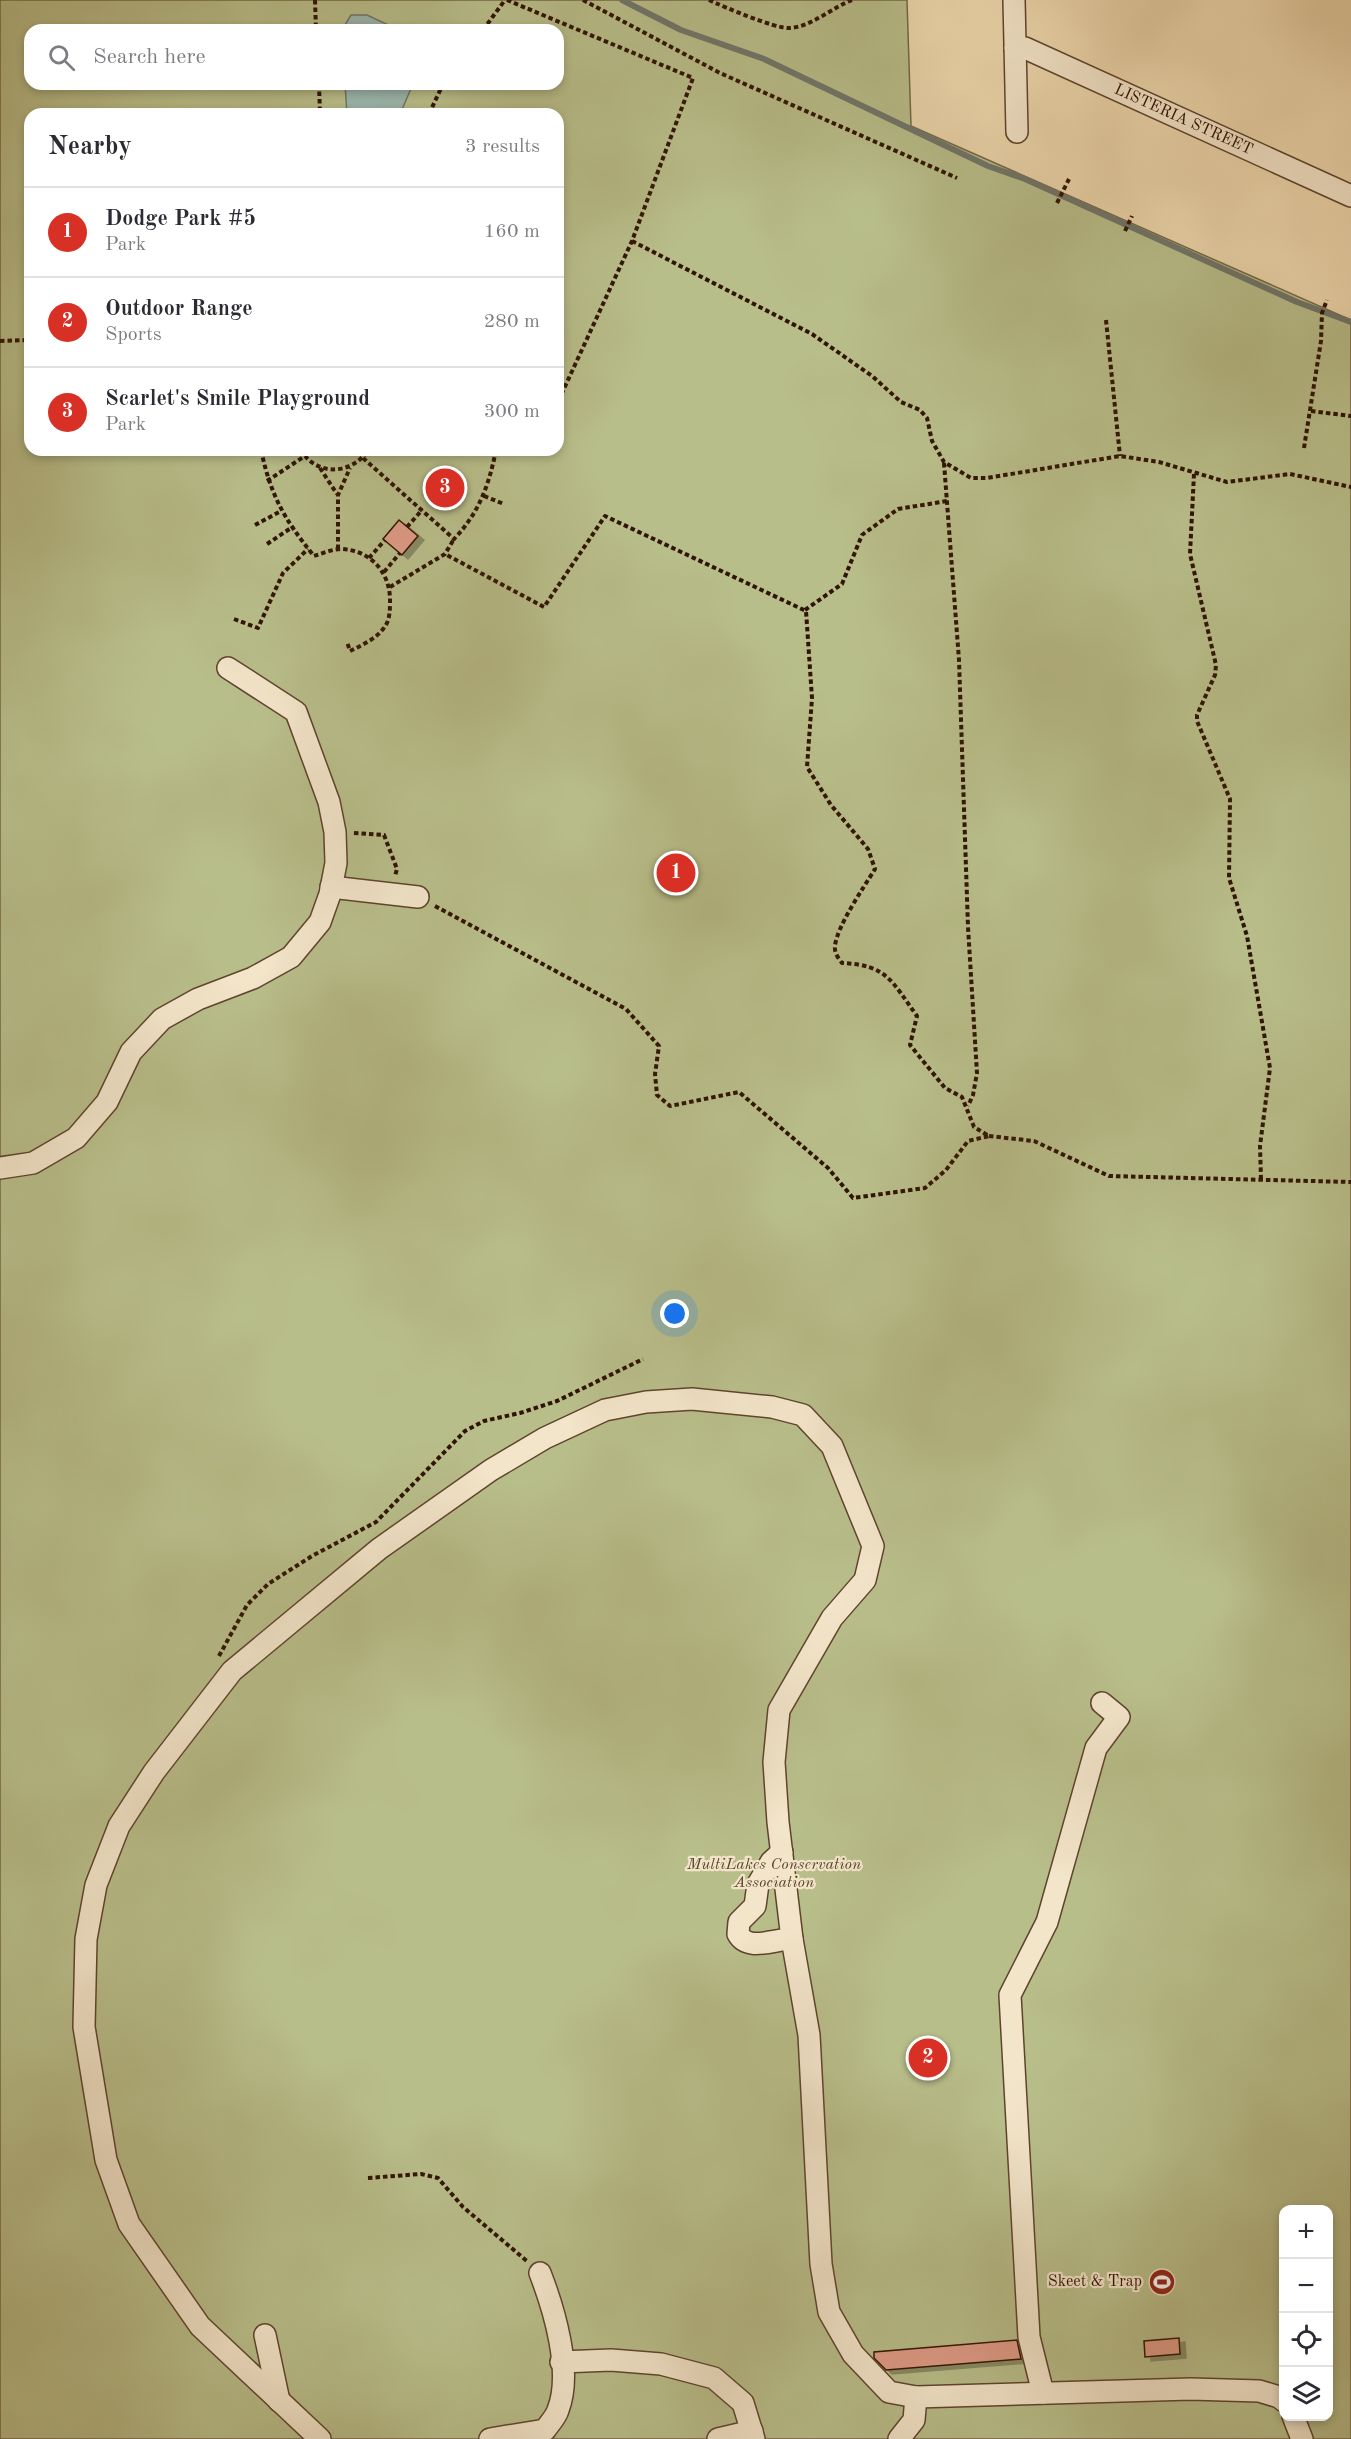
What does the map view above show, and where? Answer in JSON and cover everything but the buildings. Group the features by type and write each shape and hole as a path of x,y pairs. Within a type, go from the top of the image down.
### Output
{"street":[{"path":"1014,0 1017,132"},
{"name":"LISTERIA STREET","path":"1015,48 1025,48 1351,196"},
{"path":"0,1168 33,1163 75,1138 107,1102 131,1052 162,1018 198,999 253,978 291,957 320,922 332,887 336,863 329,802 296,712 228,668"},
{"path":"332,887 418,897"},
{"path":"320,2439 200,2326 129,2224 106,2160 84,2027 86,1939 96,1885 119,1826 154,1772 232,1671 379,1549 491,1470 545,1438 605,1410 646,1402 692,1399 772,1407 803,1415 832,1446 873,1546 865,1580 832,1618 779,1710 774,1762 792,1939 809,2035 821,2264 829,2312 853,2355 889,2392 916,2397 1191,2389 1259,2391 1279,2397"},
{"path":"1043,2393 1029,2337 1010,1995 1047,1922 1096,1748 1119,1717 1102,1703"},
{"path":"782,1852 771,1862 758,1884 755,1906 739,1922 738,1934 744,1942 752,1944 792,1939"},
{"path":"490,2439 545,2430 558,2411 562,2388 560,2338 540,2273"},
{"path":"265,2335 279,2401"},
{"path":"561,2362 611,2361 661,2364 714,2378 743,2403 753,2435 718,2439"},
{"path":"899,2439 914,2420 916,2397"},
{"path":"1295,2421 1302,2439"}],"path":[{"path":"315,0 316,24"},
{"path":"488,24 506,0 564,24"},
{"path":"583,0 710,68 957,178"},
{"path":"710,0 732,10 789,28 826,15 852,0"},
{"path":"564,24 693,78 632,241 564,389"},
{"path":"319,90 320,108"},
{"path":"432,108 440,90"},
{"path":"1057,203 1069,180"},
{"path":"1125,231 1132,216"},
{"path":"632,241 812,334 872,376 901,402 920,410 927,418 932,441 944,462 959,660 968,927 977,1073 973,1095 968,1106"},
{"path":"1304,448 1322,341 1322,313 1327,300"},
{"path":"1106,320 1120,456"},
{"path":"0,341 24,340"},
{"path":"1311,411 1351,416"},
{"path":"262,456 267,481 280,511 314,556 338,549 354,550 369,558 384,572 390,587 390,614 379,634 350,651 347,642"},
{"path":"267,481 305,456 320,468 338,495"},
{"path":"390,587 444,554 454,538 469,523 484,496 494,456"},
{"path":"944,462 971,478 987,478 1120,456 1159,462 1194,474 1234,482 1290,474 1351,487"},
{"path":"320,468 335,470 350,467 363,458 454,538"},
{"path":"338,549 338,495 350,467"},
{"path":"1194,474 1190,554 1216,665 1215,675 1197,715 1197,721 1230,799 1229,878 1247,936 1270,1068 1260,1146 1261,1180"},
{"path":"484,496 504,504"},
{"path":"804,610 842,584 862,535 898,509 947,501"},
{"path":"407,527 422,510"},
{"path":"255,525 280,511"},
{"path":"444,554 544,607 605,516 804,610"},
{"path":"267,544 291,528"},
{"path":"369,558 386,540"},
{"path":"234,619 258,628 283,573 308,549"},
{"path":"384,572 400,553"},
{"path":"804,610 812,698 807,767 831,805 868,849 875,869 847,917 835,946 837,957 843,963 863,964 882,971 917,1016 909,1046 945,1088 962,1097 968,1106 974,1127 989,1136"},
{"path":"334,832 384,835 397,869 391,894"},
{"path":"418,897 630,1012 659,1046 655,1074 657,1095 670,1106 739,1092 828,1168 853,1198 925,1188 946,1170 968,1141 989,1136 1034,1141 1109,1176 1351,1182"},
{"path":"217,1660 247,1605 268,1584 312,1556 376,1522 465,1431 484,1421 557,1401 643,1359"},
{"path":"368,2178 421,2174 438,2178 463,2207 540,2273"}],"green space":[{"name":"MultiLakes Conservation Association","path":"0,0 907,0 911,126 1351,320 1351,2439 0,2439"}],"water":[{"path":"351,15 367,15 386,24 346,24"},
{"path":"345,90 410,90 403,108 347,108"}],"waterway":[{"path":"622,0 681,30 764,59 988,166 1025,179 1297,302 1351,322"}],"place":[{"name":"Scarlet's Smile Playground","path":"445,488"},
{"name":"Dodge Park #5","path":"676,873"},
{"name":"Outdoor Range","path":"928,2058"},
{"name":"Skeet & Trap","path":"1162,2282"}]}
